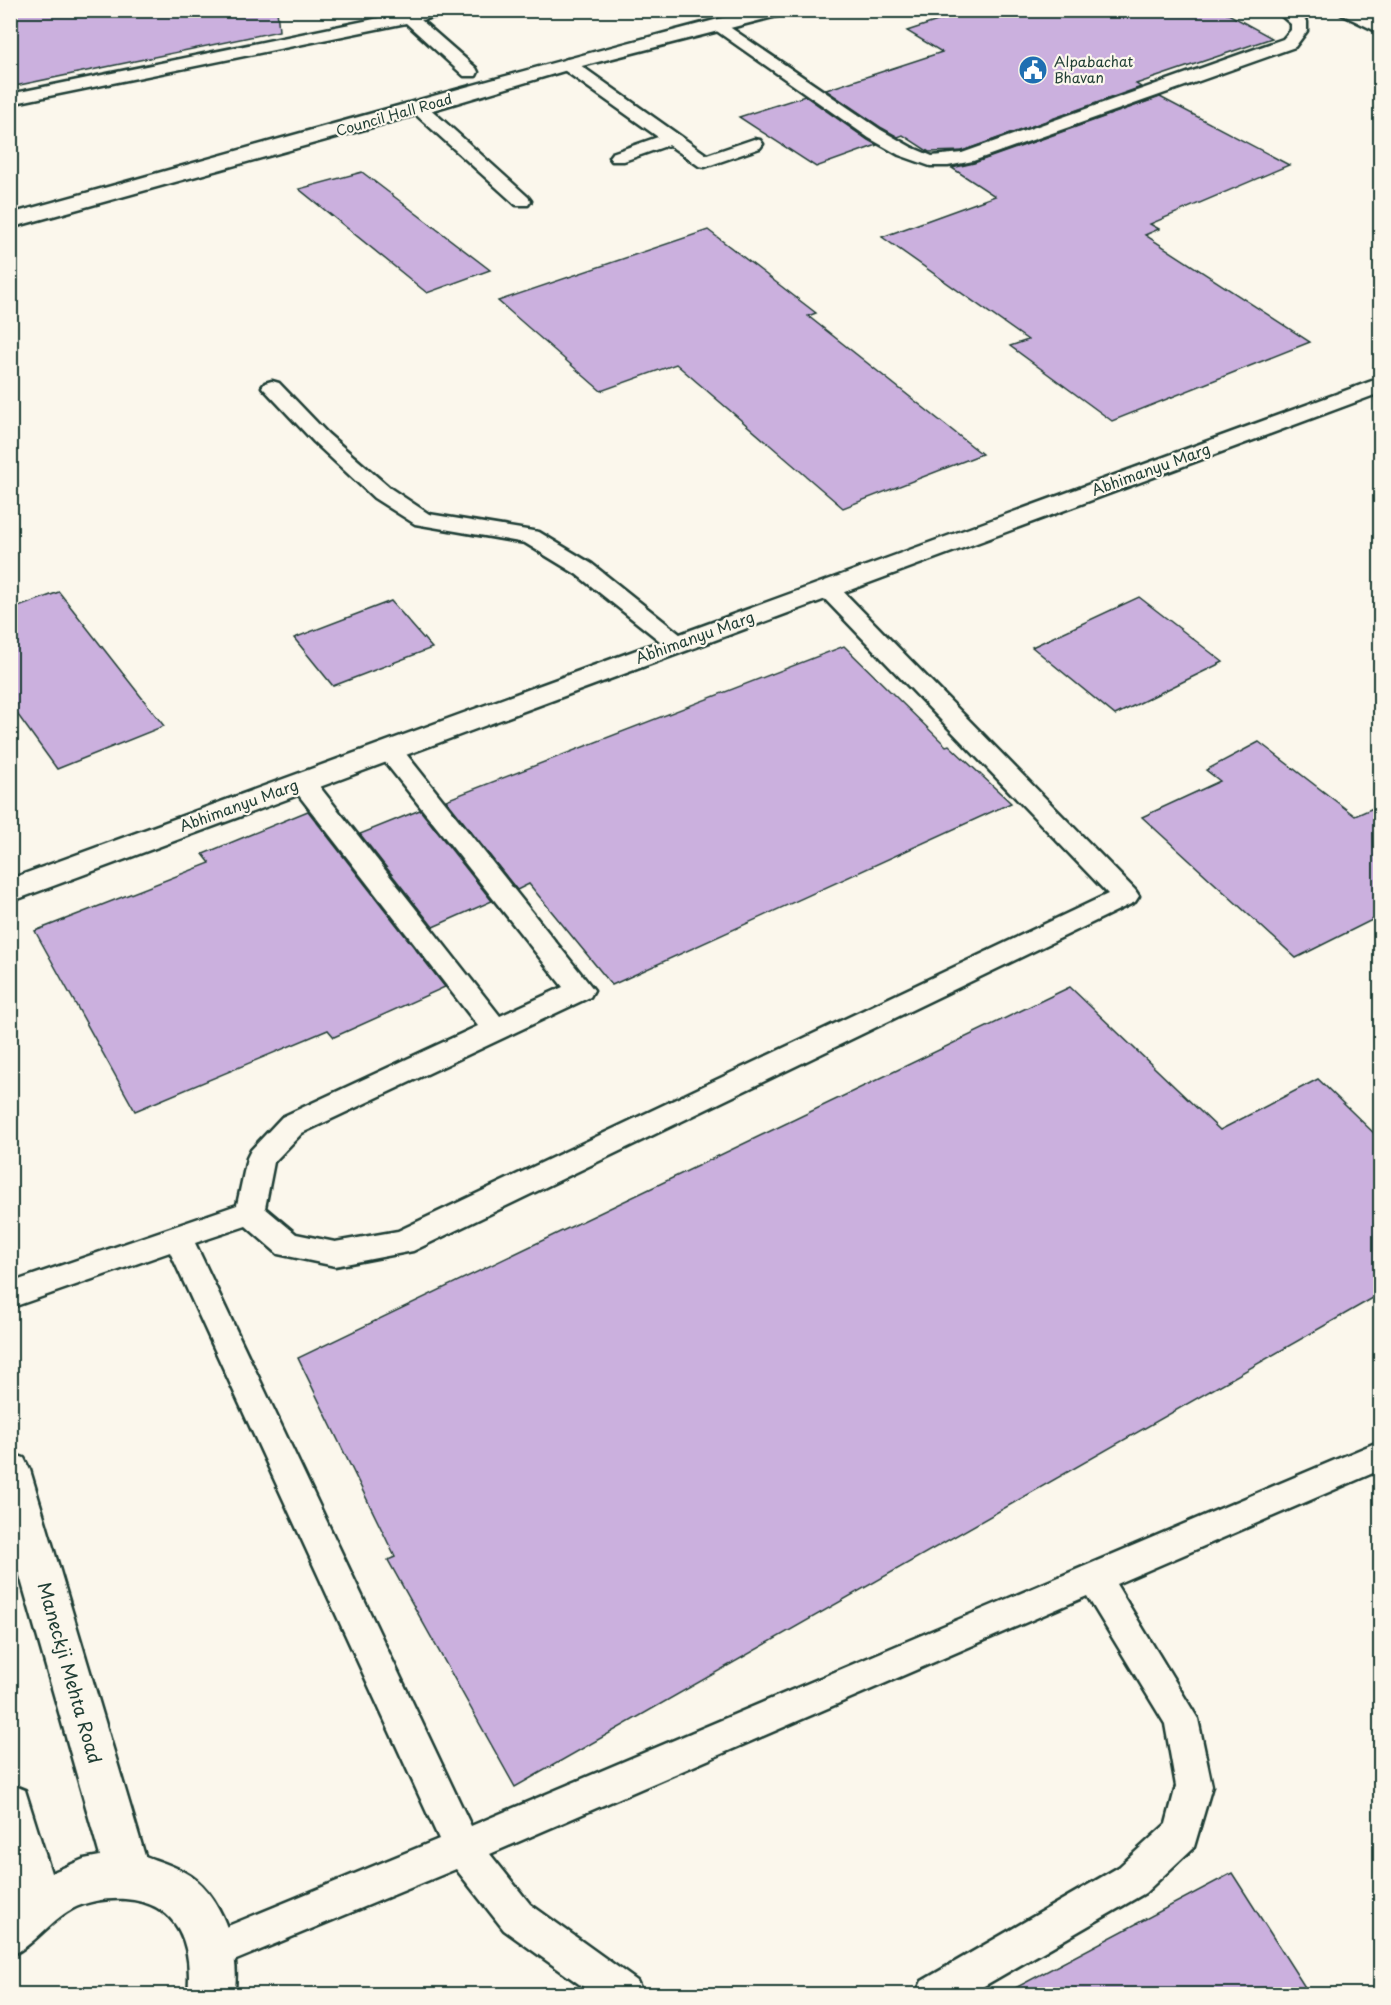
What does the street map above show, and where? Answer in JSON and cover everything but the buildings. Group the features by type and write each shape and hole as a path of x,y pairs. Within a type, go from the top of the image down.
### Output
{"street":[{"name":"Council Hall Road","path":"10,221 419,108 567,64 719,27 778,10"},
{"path":"1348,10 1380,27"},
{"name":"Abhimanyu Marg","path":"10,891 1380,385"},
{"name":"Maneckji Mehta Road","path":"10,1470 129,1875"},
{"path":"10,1805 24,1919"},
{"path":"24,1919 67,1886 98,1877 129,1875 158,1883 183,1899 201,1921 212,1951 211,1995"}],"lane":[{"path":"10,99 444,10"},
{"path":"719,27 905,152 930,161 948,161 967,157 1289,43 1299,31 1299,22 1283,10"},
{"path":"409,17 470,72"},
{"path":"567,64 669,139 705,162 754,144"},
{"path":"419,108 522,201"},
{"path":"618,157 669,139"},
{"path":"272,387 321,438 382,493 423,519 531,537 584,569 678,644"},
{"path":"250,1212 288,1245 335,1254 403,1242 1126,896 828,589"},
{"path":"250,1212 261,1158 292,1125 581,990 390,751"},
{"path":"303,783 496,1030"},
{"path":"10,1296 250,1212"},
{"path":"178,1238 462,1848 517,1917 624,1995"},
{"path":"212,1951 462,1848 1380,1455"},
{"path":"935,1995 1132,1880 1181,1834 1194,1786 1181,1719 1094,1578"}],"place":[{"name":"Alpabachat Bhavan","path":"1033,70"}]}
